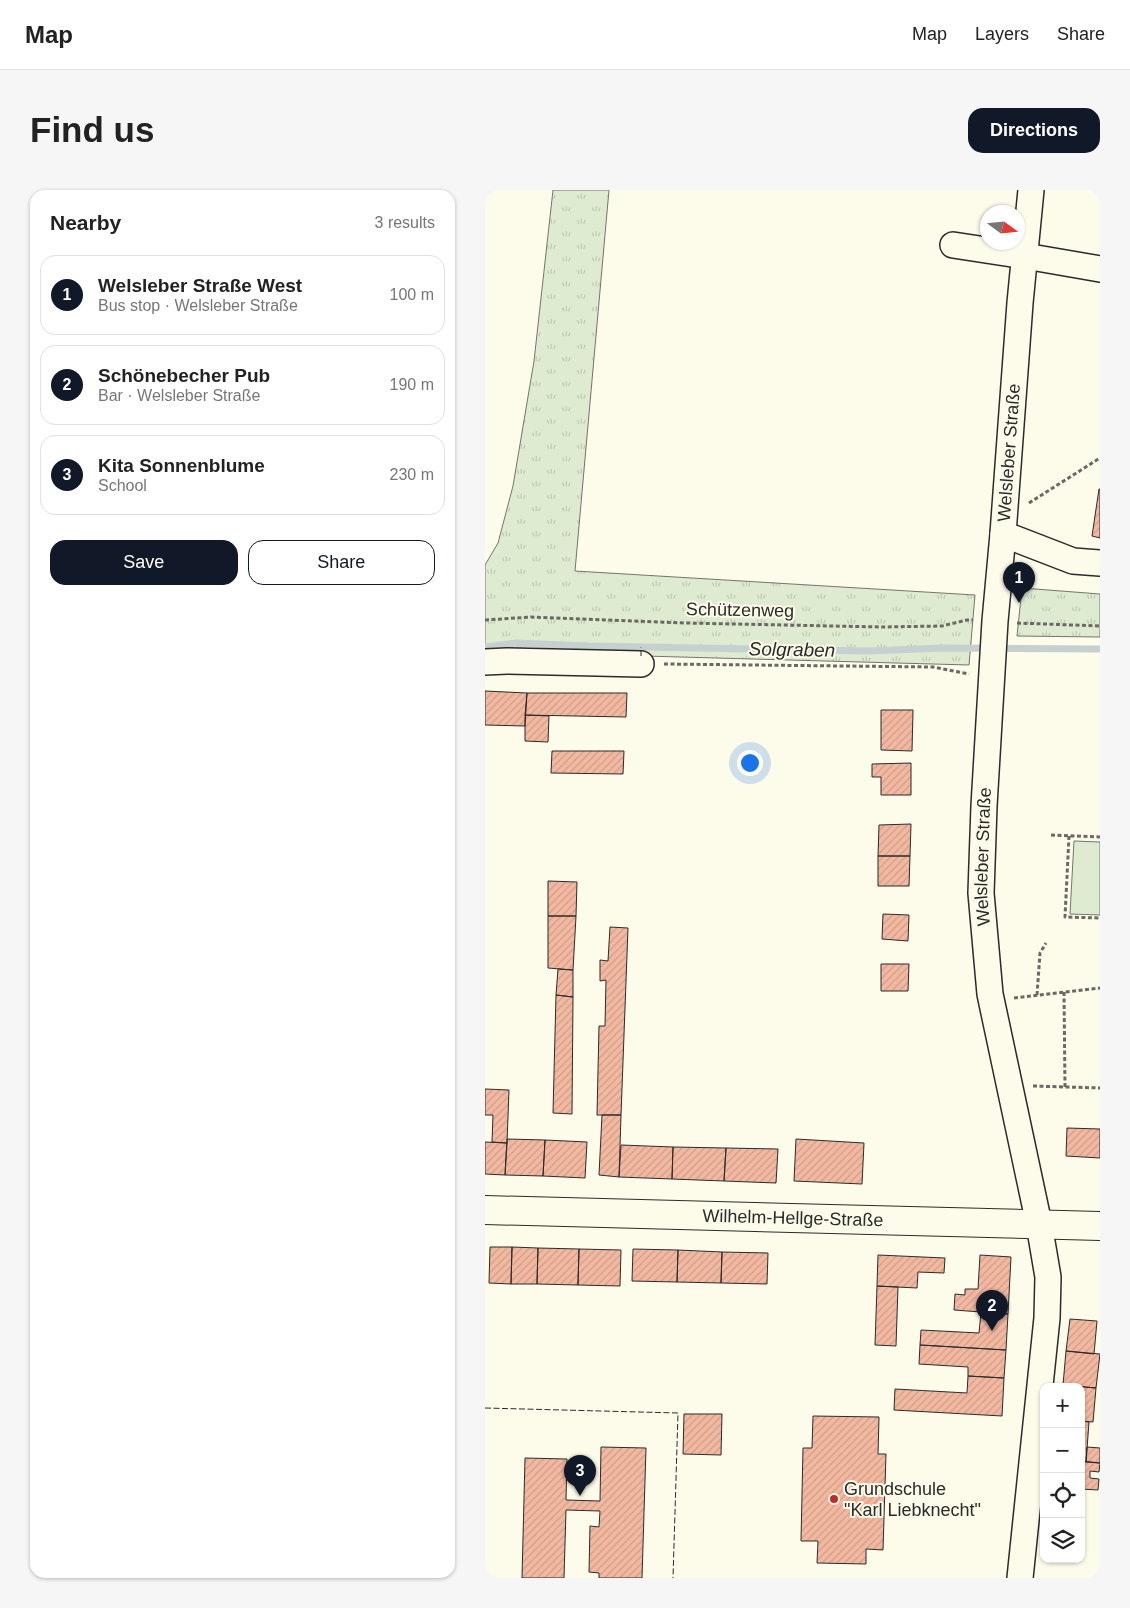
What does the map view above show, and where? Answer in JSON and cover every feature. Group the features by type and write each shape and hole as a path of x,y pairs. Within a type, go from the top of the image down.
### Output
{"main road":[{"name":"Wilhelm-Hellge-Straße","path":"485,1210 1100,1226"}],"street":[{"name":"Welsleber Straße","path":"1021,1578 1047,1318 1048,1276 1039,1224 992,1001 981,893 994,630 1031,190"},
{"path":"953,246 1100,269"},
{"path":"1003,526 1073,561 1100,563"},
{"path":"485,662 641,664"}],"path":[{"path":"1003,526 1100,458"},
{"name":"Schützenweg","path":"485,620 531,618 882,627 942,626 967,620 994,630 1018,623 1100,626"},
{"path":"641,664 933,667 992,671"},
{"path":"1051,835 1100,837"},
{"path":"1069,836 1065,917 1100,918"},
{"path":"1037,995 1040,953 1046,943"},
{"path":"992,1001 1100,988"},
{"path":"1064,992 1065,1087"},
{"path":"1009,1085 1100,1088"}],"green space":[{"path":"553,190 609,190 575,571 975,595 969,665 644,656 485,655 485,565 498,543 513,486 534,361"},
{"path":"1022,588 1100,594 1100,637 1017,636"},
{"path":"1074,841 1100,842 1100,915 1070,914"}],"building":[{"path":"1100,489 1100,538 1092,536"},
{"path":"485,691 527,693 525,726 485,725"},
{"path":"527,693 627,693 626,717 525,715"},
{"path":"881,710 913,710 912,751 881,750"},
{"path":"525,715 549,716 548,742 525,741"},
{"path":"552,751 624,751 623,774 551,773"},
{"path":"911,763 911,795 881,795 881,777 872,777 872,764"},
{"path":"911,824 910,856 878,856 879,825"},
{"path":"878,856 910,856 909,886 878,886"},
{"path":"548,881 577,882 576,916 548,916"},
{"path":"883,914 909,915 908,941 882,939"},
{"path":"548,916 576,916 573,970 548,968"},
{"path":"610,927 628,928 621,1115 597,1115 599,1026 605,1026 606,980 600,981 600,960 608,961"},
{"path":"881,964 909,964 908,991 881,991"},
{"path":"558,969 573,970 573,997 556,995"},
{"path":"556,995 573,997 572,1114 553,1113"},
{"path":"485,1089 509,1090 507,1143 492,1142 493,1115 485,1115"},
{"path":"602,1115 621,1115 619,1177 599,1175"},
{"path":"1067,1128 1100,1129 1100,1158 1066,1156"},
{"path":"507,1139 545,1140 543,1176 505,1175"},
{"path":"796,1139 864,1143 862,1184 794,1181"},
{"path":"545,1140 587,1142 585,1178 543,1176"},
{"path":"485,1142 507,1143 505,1175 485,1174"},
{"path":"621,1145 673,1147 672,1179 619,1177"},
{"path":"673,1147 726,1148 724,1181 672,1179"},
{"path":"726,1148 778,1149 776,1183 724,1181"},
{"path":"490,1247 512,1247 511,1284 489,1283"},
{"path":"512,1247 538,1248 537,1284 511,1284"},
{"path":"538,1248 579,1249 578,1285 537,1284"},
{"path":"579,1249 621,1250 620,1286 578,1285"},
{"path":"633,1249 678,1250 677,1282 632,1281"},
{"path":"678,1250 722,1252 721,1283 677,1282"},
{"path":"722,1252 768,1253 767,1284 721,1283"},
{"path":"878,1255 945,1258 944,1273 918,1272 917,1288 877,1286"},
{"path":"980,1255 1011,1257 1008,1314 954,1310 955,1294 965,1295 965,1289 978,1289"},
{"path":"877,1286 898,1287 896,1346 875,1345"},
{"path":"981,1312 1008,1314 1006,1350 920,1345 921,1330 979,1333"},
{"path":"1070,1319 1097,1321 1094,1354 1066,1351"},
{"path":"920,1345 1006,1350 1004,1378 968,1376 968,1367 919,1364"},
{"path":"1066,1351 1100,1354 1096,1388 1085,1387 1085,1383 1063,1383"},
{"path":"968,1376 1004,1378 1002,1416 894,1410 895,1389 967,1393"},
{"path":"1085,1387 1096,1388 1093,1422 1085,1421"},
{"path":"684,1414 722,1414 721,1455 683,1454"},
{"path":"813,1416 879,1417 878,1454 886,1454 883,1550 866,1549 866,1564 817,1563 818,1541 801,1541 803,1448 812,1448"},
{"path":"1085,1422 1089,1422 1085,1462"},
{"path":"601,1447 646,1448 642,1578 599,1578 599,1573 589,1572 590,1526 599,1527 600,1511 566,1510 564,1578 522,1578 525,1458 567,1459 566,1500 600,1501"},
{"path":"1087,1447 1100,1448 1100,1463 1086,1462"},
{"path":"1085,1461 1100,1463 1099,1472 1090,1471 1090,1478 1099,1479 1098,1490 1085,1489"}],"waterway":[{"name":"Solgraben","path":"485,647 517,643 868,651 943,648 1100,649"}],"fence":[{"path":"641,647 641,656"},
{"path":"485,1408 678,1413 673,1578"}],"place":[{"name":"Welsleber Straße West","path":"1019,603"},
{"name":"Schönebecher Pub","path":"992,1331"},
{"name":"Kita Sonnenblume","path":"580,1496"},
{"name":"Grundschule \"Karl Liebknecht\"","path":"834,1499"}]}
